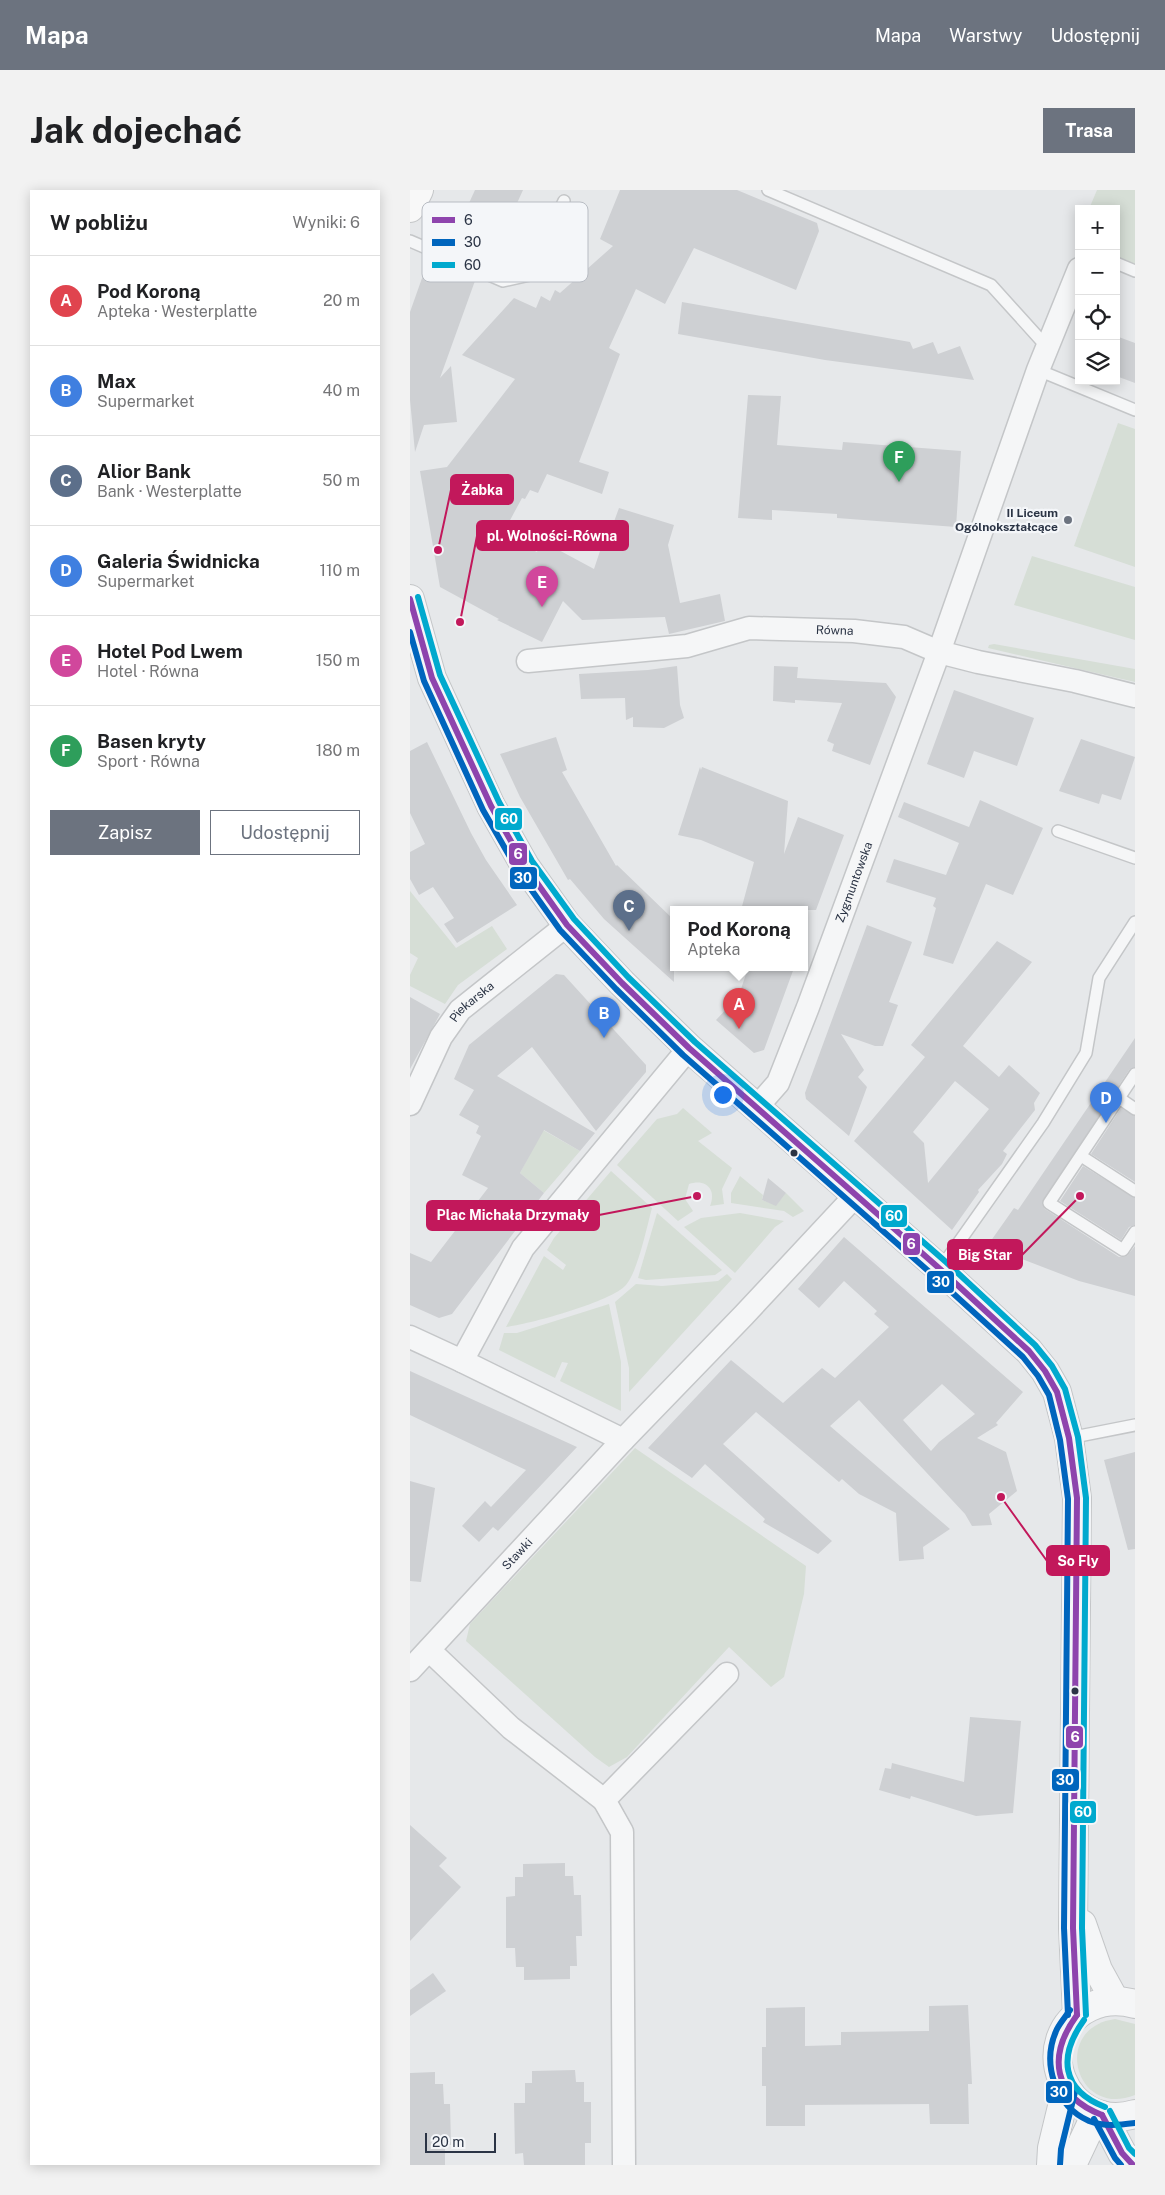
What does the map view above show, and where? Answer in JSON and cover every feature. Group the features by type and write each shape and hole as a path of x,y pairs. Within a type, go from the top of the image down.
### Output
{"main road":[{"path":"410,208 419,190"}],"street":[{"name":"Zygmuntowska","path":"756,1108 778,1083 939,652 1038,370 1075,278"},
{"path":"410,599 418,665 491,806 525,866 567,925 622,983 689,1048 940,1269 1029,1351 1045,1371 1057,1392 1069,1438 1077,1498 1073,1928 1077,2015"},
{"name":"Równa","path":"528,661 687,646 749,628 854,630 904,637 939,652 978,662 1075,681 1135,696"},
{"name":"Piekarska","path":"410,1104 441,1037 460,1010 567,925"},
{"path":"462,1361 523,1248 689,1048"},
{"name":"Stawki","path":"410,1670 623,1440 744,1315 855,1196"},
{"path":"410,1337 623,1440"},
{"path":"429,1650 511,1728 604,1800 622,1832 624,2165"},
{"path":"604,1800 727,1674"},
{"path":"1074,1903 1098,1970 1125,2003"},
{"path":"1125,2003 1095,2005 1077,2015 1068,2025 1058,2051 1058,2064 1066,2090 1084,2108 1112,2117 1135,2114"},
{"path":"1051,2165 1052,2148 1066,2090"},
{"path":"1072,2165 1099,2114"},
{"path":"1099,2114 1122,2153 1133,2165"}],"lane":[{"path":"768,190 991,285 1047,347"},
{"path":"410,241 422,246"},
{"path":"1120,265 1135,271"},
{"path":"1038,370 1135,410"},
{"path":"1058,830 1135,858"},
{"path":"940,1269 1043,1123 1086,1053 1099,978 1135,922"},
{"path":"1135,1074 1049,1203 1123,1250 1135,1232"},
{"path":"1119,1098 1135,1109"},
{"path":"1081,1156 1135,1191"},
{"path":"1069,1438 1135,1425"}],"shaded area":[{"path":"1097,190 1135,190 1135,267 1120,261 1120,205 1091,205"},
{"path":"1118,423 1135,429 1135,567 1074,546"},
{"path":"1032,556 1135,587 1135,640 1014,605"},
{"path":"994,644 1135,669 1135,682 988,648 989,645"},
{"path":"410,891 456,948 492,926 507,949 458,985 445,1004 410,986 410,975 418,958 410,953"},
{"path":"683,1108 712,1133 698,1141 732,1168 722,1189 724,1204 710,1206 712,1200 711,1190 705,1184 689,1184 685,1199 693,1211 678,1221 617,1165 657,1119 677,1114"},
{"path":"536,1126 580,1151 544,1193 520,1173 529,1156 522,1152"},
{"path":"611,1171 652,1208 638,1259 626,1285 618,1292 588,1305 533,1322 506,1327 544,1256 563,1270 566,1265 547,1250 554,1238"},
{"path":"740,1176 763,1195 762,1200 776,1205 786,1193 804,1211 793,1217 784,1211 731,1203 731,1193"},
{"path":"657,1213 722,1270 715,1275 646,1280 638,1278"},
{"path":"740,1213 784,1221 775,1227 735,1273 684,1227 701,1218"},
{"path":"727,1274 732,1279 629,1392 629,1368 615,1302 636,1284 662,1286 718,1281"},
{"path":"609,1304 621,1362 621,1411 560,1381 568,1363 562,1362 555,1378 499,1350 504,1333 517,1333"},
{"path":"635,1448 806,1566 804,1594 784,1677 771,1687 729,1647 627,1757 609,1767 595,1757 466,1641 470,1624"},
{"path":"1115,2019 1135,2024 1135,2095 1114,2099 1098,2095 1085,2084 1078,2069 1077,2053 1083,2038 1095,2026"}],"building":[{"path":"475,190 523,190 518,202 470,202"},
{"path":"620,190 737,190 817,223 819,231 796,290 694,248 665,304 636,289 609,348 620,354 579,462 609,472 602,494 547,474 538,493 530,490 525,499 522,498 502,535 537,552 542,541 594,569 602,545 605,546 619,508 674,525 668,545 680,603 720,594 725,621 669,634 665,617 582,620 563,601 542,642 497,620 499,619 440,587 420,471 447,467 515,379 462,355 514,298 536,308 541,296 550,301 555,290 560,293 572,282 588,282 588,268 613,246 600,239"},
{"path":"422,278 422,282 475,282 440,378 451,366 457,422 424,425 415,452 410,400 410,312"},
{"path":"682,302 910,342 913,349 933,342 938,354 960,346 974,380 825,360 678,334"},
{"path":"1120,337 1135,343 1135,383 1120,377"},
{"path":"748,395 781,396 777,445 842,450 843,442 961,451 956,527 837,518 837,514 772,510 772,520 738,518"},
{"path":"677,666 680,705 684,718 664,728 633,727 633,717 626,720 625,698 581,699 579,674 648,670"},
{"path":"774,666 798,667 797,678 886,683 896,697 870,765 832,751 834,744 827,741 842,703 795,700 795,703 773,701"},
{"path":"954,690 1034,718 1017,766 974,751 964,778 927,764"},
{"path":"556,737 567,770 562,772 616,866 670,916 670,971 674,971 674,982 604,919 570,879 568,880 520,797 500,754"},
{"path":"1081,739 1135,757 1121,800 1102,794 1099,804 1059,791"},
{"path":"427,742 471,833 486,860 517,905 457,943 444,924 454,918 433,887 419,895 410,879 410,852 425,844 410,813 410,751"},
{"path":"700,767 701,770 702,767 788,801 784,854 798,817 844,835 816,910 808,910 808,906 742,906 754,862 701,840 678,835"},
{"path":"980,800 1043,828 1013,895 986,884 953,964 923,955 936,908 933,906 936,898 886,882 894,859 946,875 959,843 898,817 904,802 969,827"},
{"path":"867,925 912,942 889,1002 898,1005 883,1046 875,1046 841,1034 864,1070 858,1077 867,1087 849,1136 806,1099 805,1093"},
{"path":"997,941 1032,962 963,1046 999,1077 1009,1065 1040,1093 1034,1103 1035,1110 1003,1151 1007,1154 1002,1164 978,1190 979,1192 952,1230 854,1141 925,1057 911,1045","holes":["955,1081 989,1109 928,1183 924,1143 913,1132"]},
{"path":"747,971 793,971 764,1050 754,1053 716,1020 731,1004 735,1007"},
{"path":"556,974 564,975 646,1065 646,1072 596,1131 532,1047 497,1076 595,1133 580,1151 544,1130 520,1173 544,1193 452,1314 439,1318 410,1305 410,1253 431,1262 488,1188 462,1175 481,1136 476,1133 479,1126 459,1115 474,1090 454,1079 469,1045"},
{"path":"410,997 440,1014 410,1069"},
{"path":"1135,1038 1135,1067 1129,1070 1042,1203 1045,1209 1119,1257 1127,1256 1135,1246 1135,1296 1079,1281 1004,1252 976,1262 1014,1208 1018,1210"},
{"path":"1121,1108 1135,1116 1135,1182 1091,1154"},
{"path":"1083,1166 1135,1198 1135,1225 1129,1227 1121,1240 1060,1201"},
{"path":"768,1178 786,1193 776,1206 762,1200"},
{"path":"844,1237 1023,1392 996,1423 998,1425 977,1438 1006,1452 1017,1491 989,1514 992,1525 972,1526 965,1514 859,1400 830,1426 950,1529 923,1547 924,1559 899,1561 896,1513 859,1494 842,1479 839,1482 756,1412 723,1444 832,1541 818,1554 763,1522 765,1519 705,1464 692,1478 648,1448 731,1360 783,1403 822,1368 835,1378 889,1327 874,1314 877,1311 844,1281 819,1308 798,1289","holes":["942,1384 975,1414 939,1442 931,1451 903,1420"]},
{"path":"410,1371 577,1447 498,1531 493,1527 479,1542 462,1526 485,1501 491,1507 526,1470 410,1415"},
{"path":"1135,1452 1135,1549 1128,1550 1104,1460"},
{"path":"410,1481 435,1488 421,1582 410,1581"},
{"path":"970,1717 1021,1721 1013,1813 976,1816 911,1796 910,1799 879,1790 885,1768 891,1769 892,1763 964,1782"},
{"path":"410,1825 447,1858 439,1866 461,1887 410,1941"},
{"path":"565,1863 565,1876 573,1876 574,1895 581,1895 582,1936 576,1936 577,1966 570,1966 570,1979 524,1980 524,1967 516,1967 515,1948 506,1948 506,1897 515,1896 515,1877 523,1877 523,1864"},
{"path":"433,1973 446,1991 410,2016 410,1990"},
{"path":"968,2005 972,2084 968,2084 969,2124 930,2124 929,2104 805,2105 805,2126 766,2126 766,2086 762,2086 762,2047 766,2047 766,2008 805,2007 805,2046 841,2045 841,2032 929,2031 929,2006"},
{"path":"575,2070 576,2082 584,2082 584,2102 591,2102 591,2143 585,2143 585,2165 524,2165 523,2153 515,2154 514,2103 525,2103 525,2083 532,2083 532,2071"},
{"path":"435,2072 435,2084 443,2084 444,2104 450,2104 451,2145 445,2145 445,2165 410,2165 410,2073"}],"transit line":[{"name":"60","path":"418,597 440,675 499,802 532,861 574,919 628,977 695,1042 946,1262 1035,1345 1052,1366 1065,1389 1078,1437 1086,1498 1082,1928 1086,2015"},
{"name":"6","path":"410,599 432,678 491,806 525,866 567,925 622,983 689,1048 940,1269 1029,1351 1045,1371 1057,1392 1069,1438 1077,1498 1073,1928 1077,2015"},
{"name":"30","path":"410,632 424,681 483,810 518,871 560,930 683,1055 1023,1357 1038,1376 1049,1395 1060,1440 1068,1499 1064,1928 1068,2015"},
{"name":"30","path":"1070,2010 1057,2029 1052,2042 1050,2056 1054,2082 1060,2094 1067,2105 1089,2121 1106,2125 1135,2123"},
{"name":"6","path":"1077,2015 1067,2030 1061,2045 1060,2073 1065,2086 1073,2097 1086,2107 1102,2115"},
{"name":"60","path":"1084,2020 1070,2046 1068,2071 1079,2091 1090,2100 1105,2107"},
{"name":"30","path":"1060,2165 1061,2149 1075,2092"},
{"name":"60","path":"1110,2111 1129,2148 1135,2154"},
{"name":"6","path":"1102,2115 1122,2153 1133,2165"},
{"name":"30","path":"1094,2119 1115,2158 1121,2165"}],"place":[{"name":"Basen kryty","path":"899,482"},
{"name":"II Liceum Ogólnokształcące","path":"1068,520"},
{"name":"Żabka","path":"438,550"},
{"name":"Hotel Pod Lwem","path":"542,607"},
{"name":"pl. Wolności-Równa","path":"460,622"},
{"name":"Alior Bank","path":"629,931"},
{"name":"Pod Koroną","path":"739,1029"},
{"name":"Max","path":"604,1038"},
{"name":"Galeria Świdnicka","path":"1106,1123"},
{"name":"Plac Michała Drzymały","path":"697,1196"},
{"name":"Big Star","path":"1080,1196"},
{"name":"So Fly","path":"1001,1497"}]}
